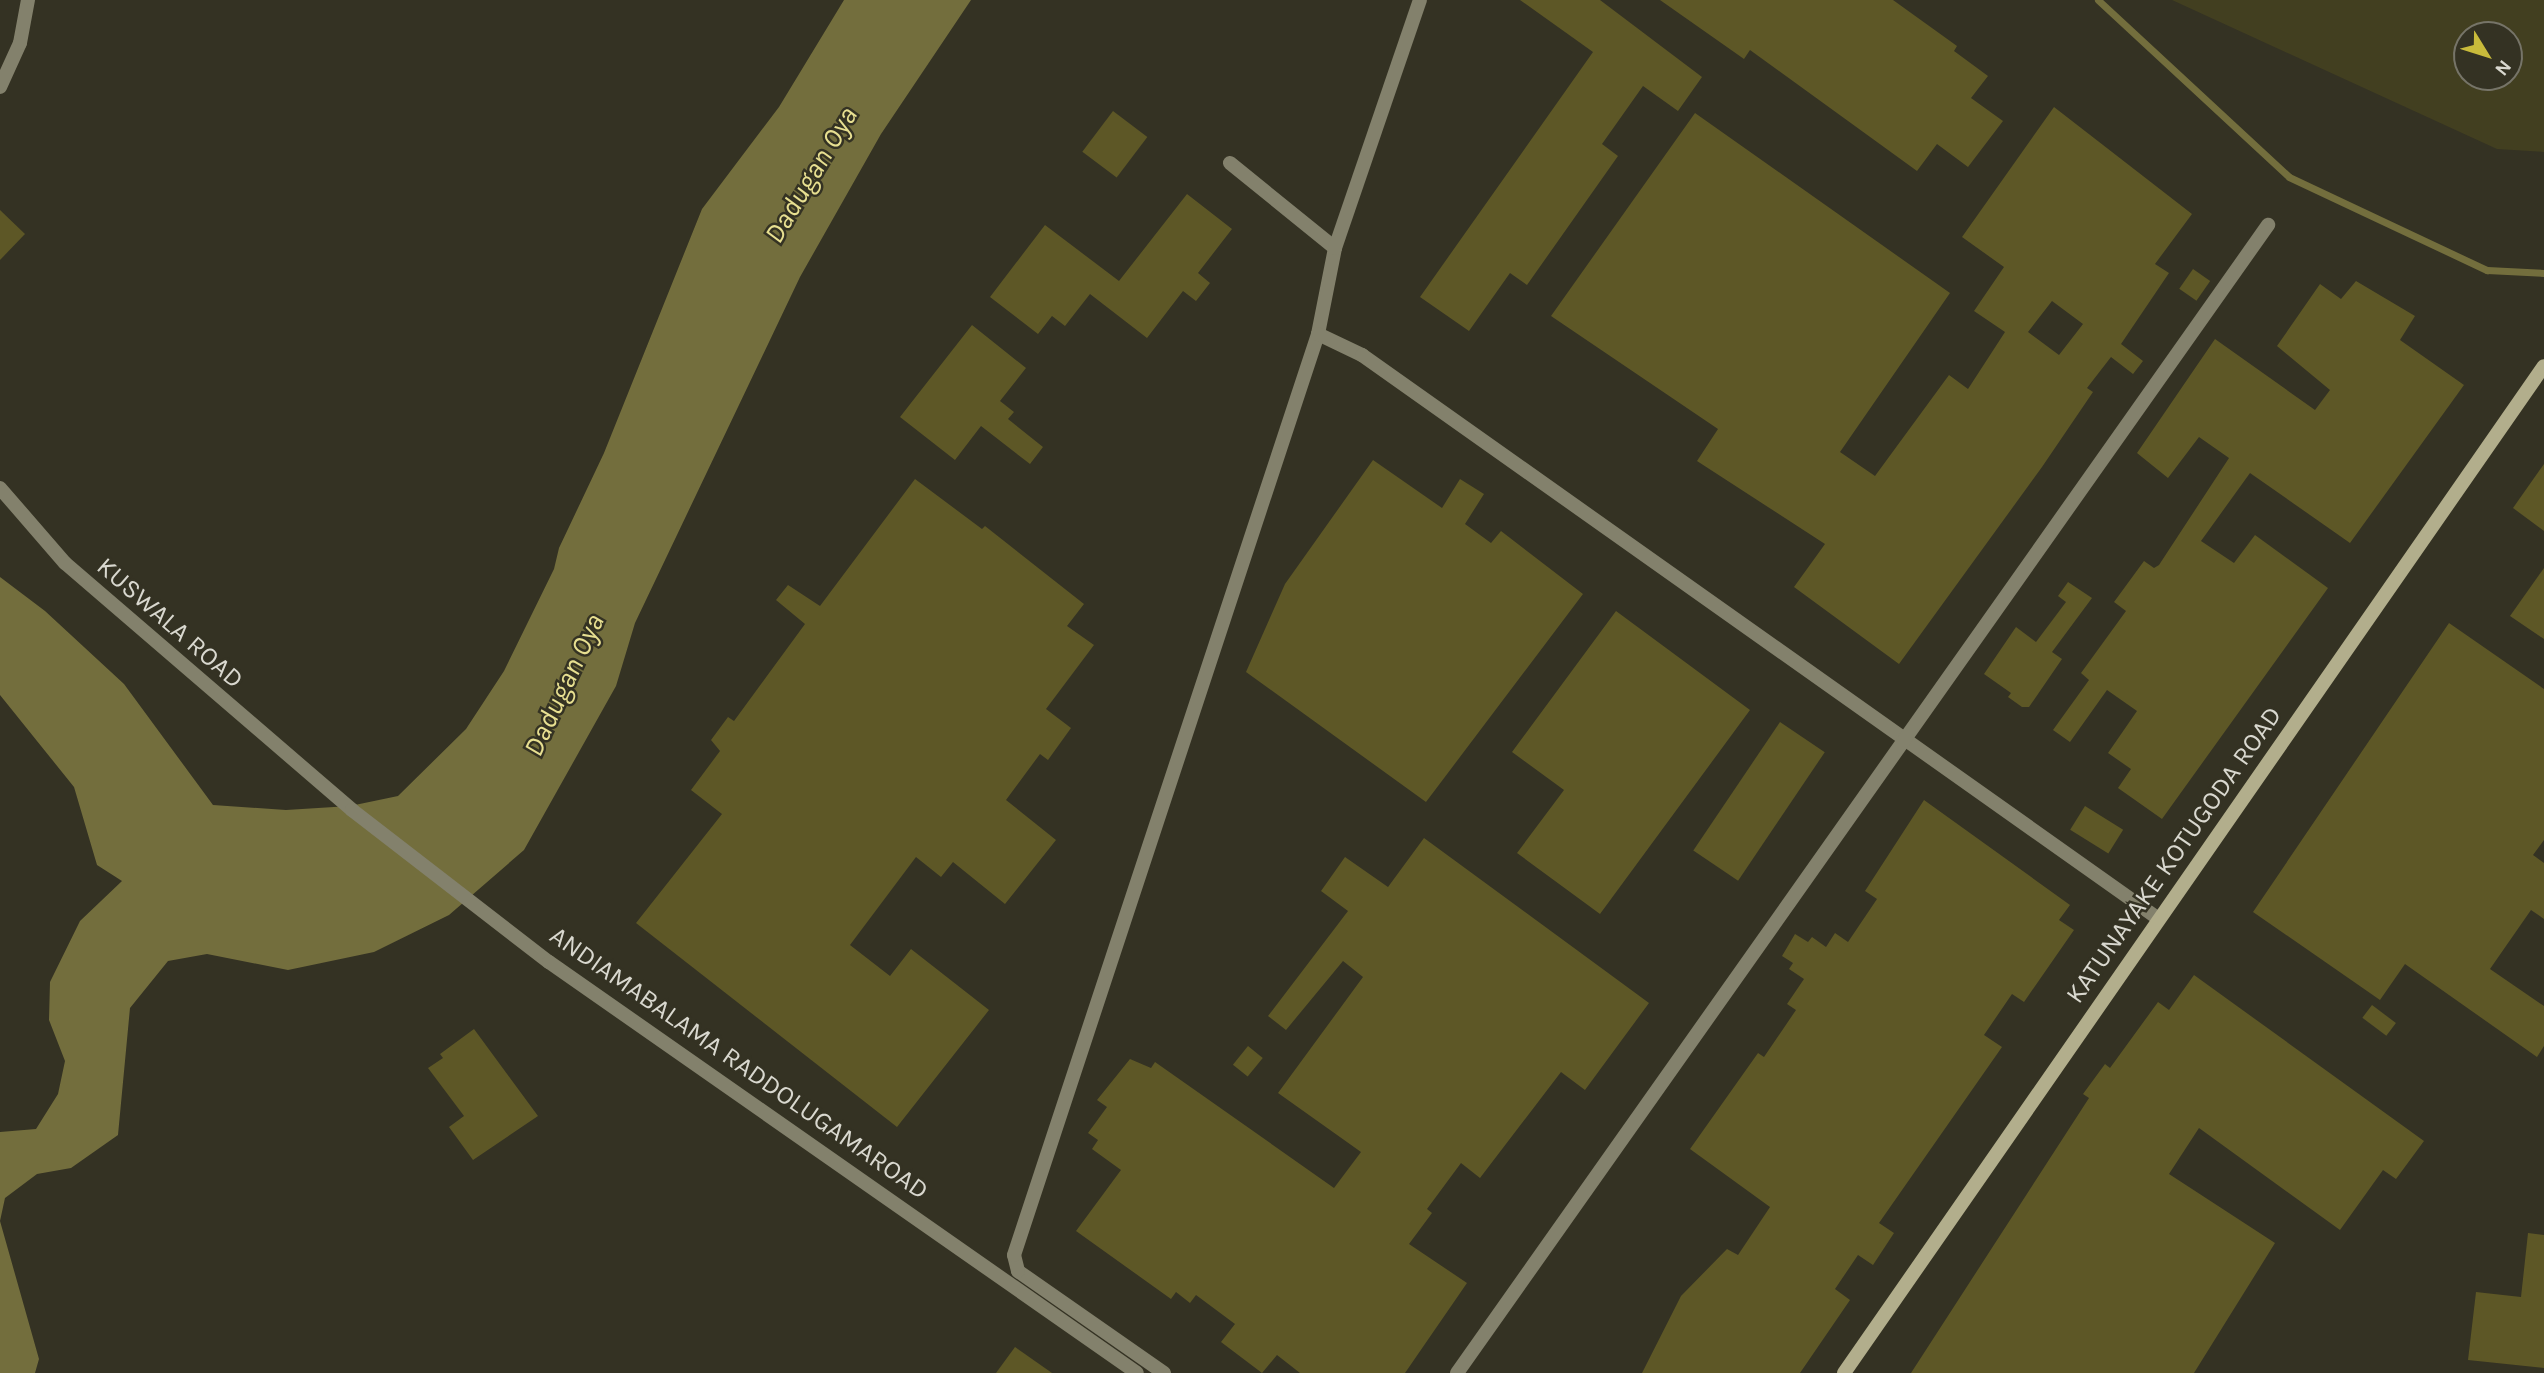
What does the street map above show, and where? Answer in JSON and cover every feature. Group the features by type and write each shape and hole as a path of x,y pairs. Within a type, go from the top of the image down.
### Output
{"main road":[{"name":"KATUNAYAKE KOTUGODA ROAD","path":"1844,1373 2544,366"}],"street":[{"path":"0,87 20,43 28,0"},
{"path":"1164,1373 1018,1271 1014,1255 1318,334 1335,248 1420,0"},
{"path":"1230,163 1335,248"},
{"path":"1457,1373 2268,225"},
{"path":"1318,334 1362,355 2160,919"},
{"name":"KUSWALA ROAD","path":"0,488 65,563 318,783"},
{"name":"ANDIAMABALAMA RADDOLUGAMAROAD","path":"318,783 548,962 1137,1373"}],"shaded area":[{"path":"2172,0 2544,0 2544,152 2497,149"}],"water":[{"name":"Dadugan Oya","path":"844,0 971,0 881,134 800,277 635,623 616,686 524,850 449,915 374,952 288,970 207,954 168,961 130,1008 118,1135 71,1168 37,1174 5,1198 0,1221 0,1132 36,1129 58,1094 65,1061 49,1020 50,982 80,921 122,881 97,865 74,787 0,695 0,577 45,611 124,684 213,805 286,810 350,806 398,796 466,729 504,671 554,569 559,548 604,453 702,209 779,107"},
{"path":"0,1221 39,1359 35,1373 0,1373"}],"building":[{"path":"1520,0 1600,0 1702,77 1678,111 1643,86 1602,144 1618,156 1527,285 1510,273 1469,331 1420,297 1593,52"},
{"path":"1660,0 1893,0 1957,46 1954,51 1988,76 1971,98 2003,121 1968,167 1937,144 1917,171 1750,50 1744,59"},
{"path":"2054,107 2192,214 2155,264 2169,273 2121,344 2143,361 2133,374 2111,357 2087,388 2093,392 2042,467 1899,664 1794,587 1825,544 1697,461 1718,429 1551,316 1695,113 1950,293 1840,452 1875,476 1949,375 1968,389 2005,332 1974,311 2004,267 1962,237","holes":["2052,301 2083,324 2059,355 2028,332"]},
{"path":"1113,111 1147,137 1117,178 1082,152"},
{"path":"1187,194 1232,229 1198,273 1210,283 1196,301 1183,291 1147,338 1090,294 1065,326 1052,316 1038,334 990,297 1045,225 1119,281"},
{"path":"0,210 25,234 0,260"},
{"path":"2193,269 2210,281 2196,301 2179,289"},
{"path":"2356,281 2415,316 2400,340 2464,385 2350,543 2250,473 2201,541 2234,563 2255,535 2328,588 2162,819 2118,788 2131,769 2108,753 2137,711 2107,690 2070,742 2053,730 2089,680 2081,673 2126,611 2114,602 2144,561 2154,568 2159,565 2229,458 2199,437 2168,478 2137,453 2215,339 2315,410 2330,390 2277,346 2320,284 2341,299"},
{"path":"972,325 1026,368 1000,401 1014,412 1008,419 1043,447 1030,464 981,426 955,460 900,417"},
{"path":"1373,460 1442,508 1460,479 1484,494 1465,524 1491,543 1501,531 1583,594 1426,802 1246,672 1285,584"},
{"path":"2544,464 2544,531 2513,508"},
{"path":"915,479 982,529 985,526 1084,604 1067,626 1094,645 1046,709 1071,728 1048,760 1040,754 1006,800 1056,840 1005,904 953,862 941,877 916,857 850,945 890,976 911,949 989,1010 897,1127 636,923 722,814 691,790 720,751 711,740 728,717 734,721 805,624 776,600 788,585 820,606"},
{"path":"2544,568 2544,639 2510,616"},
{"path":"2068,582 2092,598 2052,652 2062,659 2029,707 2022,707 2008,697 2011,693 1984,674 2016,627 2036,642 2066,602 2058,596"},
{"path":"1616,611 1750,710 1600,914 1517,853 1564,790 1512,752"},
{"path":"2449,623 2544,689 2544,840 2533,855 2544,863 2544,919 2531,910 2490,969 2544,1006 2544,1046 2537,1057 2405,964 2380,1000 2253,912"},
{"path":"1780,722 1825,752 1738,881 1693,851"},
{"path":"1924,800 2070,905 2059,920 2074,930 2024,1002 2012,994 1984,1035 2002,1047 1879,1223 1894,1233 1873,1265 1858,1255 1835,1289 1850,1300 1800,1373 1642,1373 1681,1296 1727,1249 1738,1255 1770,1207 1690,1149 1758,1053 1764,1057 1796,1010 1787,1004 1804,979 1789,969 1793,963 1782,956 1795,934 1808,942 1812,937 1826,947 1835,933 1848,942 1877,899 1865,891"},
{"path":"2085,806 2123,830 2108,854 2070,830"},
{"path":"1424,838 1649,1003 1585,1090 1561,1072 1480,1178 1461,1163 1427,1209 1432,1213 1409,1244 1467,1283 1405,1373 1300,1373 1277,1355 1262,1373 1221,1342 1235,1324 1196,1295 1190,1303 1176,1292 1171,1299 1076,1231 1121,1170 1092,1149 1098,1140 1088,1133 1107,1107 1097,1100 1130,1059 1151,1068 1155,1062 1334,1188 1361,1152 1278,1093 1363,977 1343,961 1286,1030 1268,1016 1348,911 1321,891 1345,857 1388,887"},
{"path":"2194,975 2424,1141 2396,1179 2383,1170 2340,1230 2199,1128 2169,1174 2275,1243 2194,1373 1911,1373 2089,1098 2083,1094 2105,1064 2110,1068 2158,1002 2169,1010"},
{"path":"2372,1005 2396,1023 2386,1036 2362,1018"},
{"path":"474,1029 538,1116 473,1160 449,1127 464,1116 428,1068 443,1058 440,1054"},
{"path":"1248,1046 1263,1058 1248,1077 1233,1065"},
{"path":"2528,1233 2544,1235 2544,1368 2468,1360 2476,1292 2521,1297"},
{"path":"1015,1347 1052,1373 996,1373"}],"waterway":[{"path":"2098,0 2289,177 2487,270 2544,273"}]}
